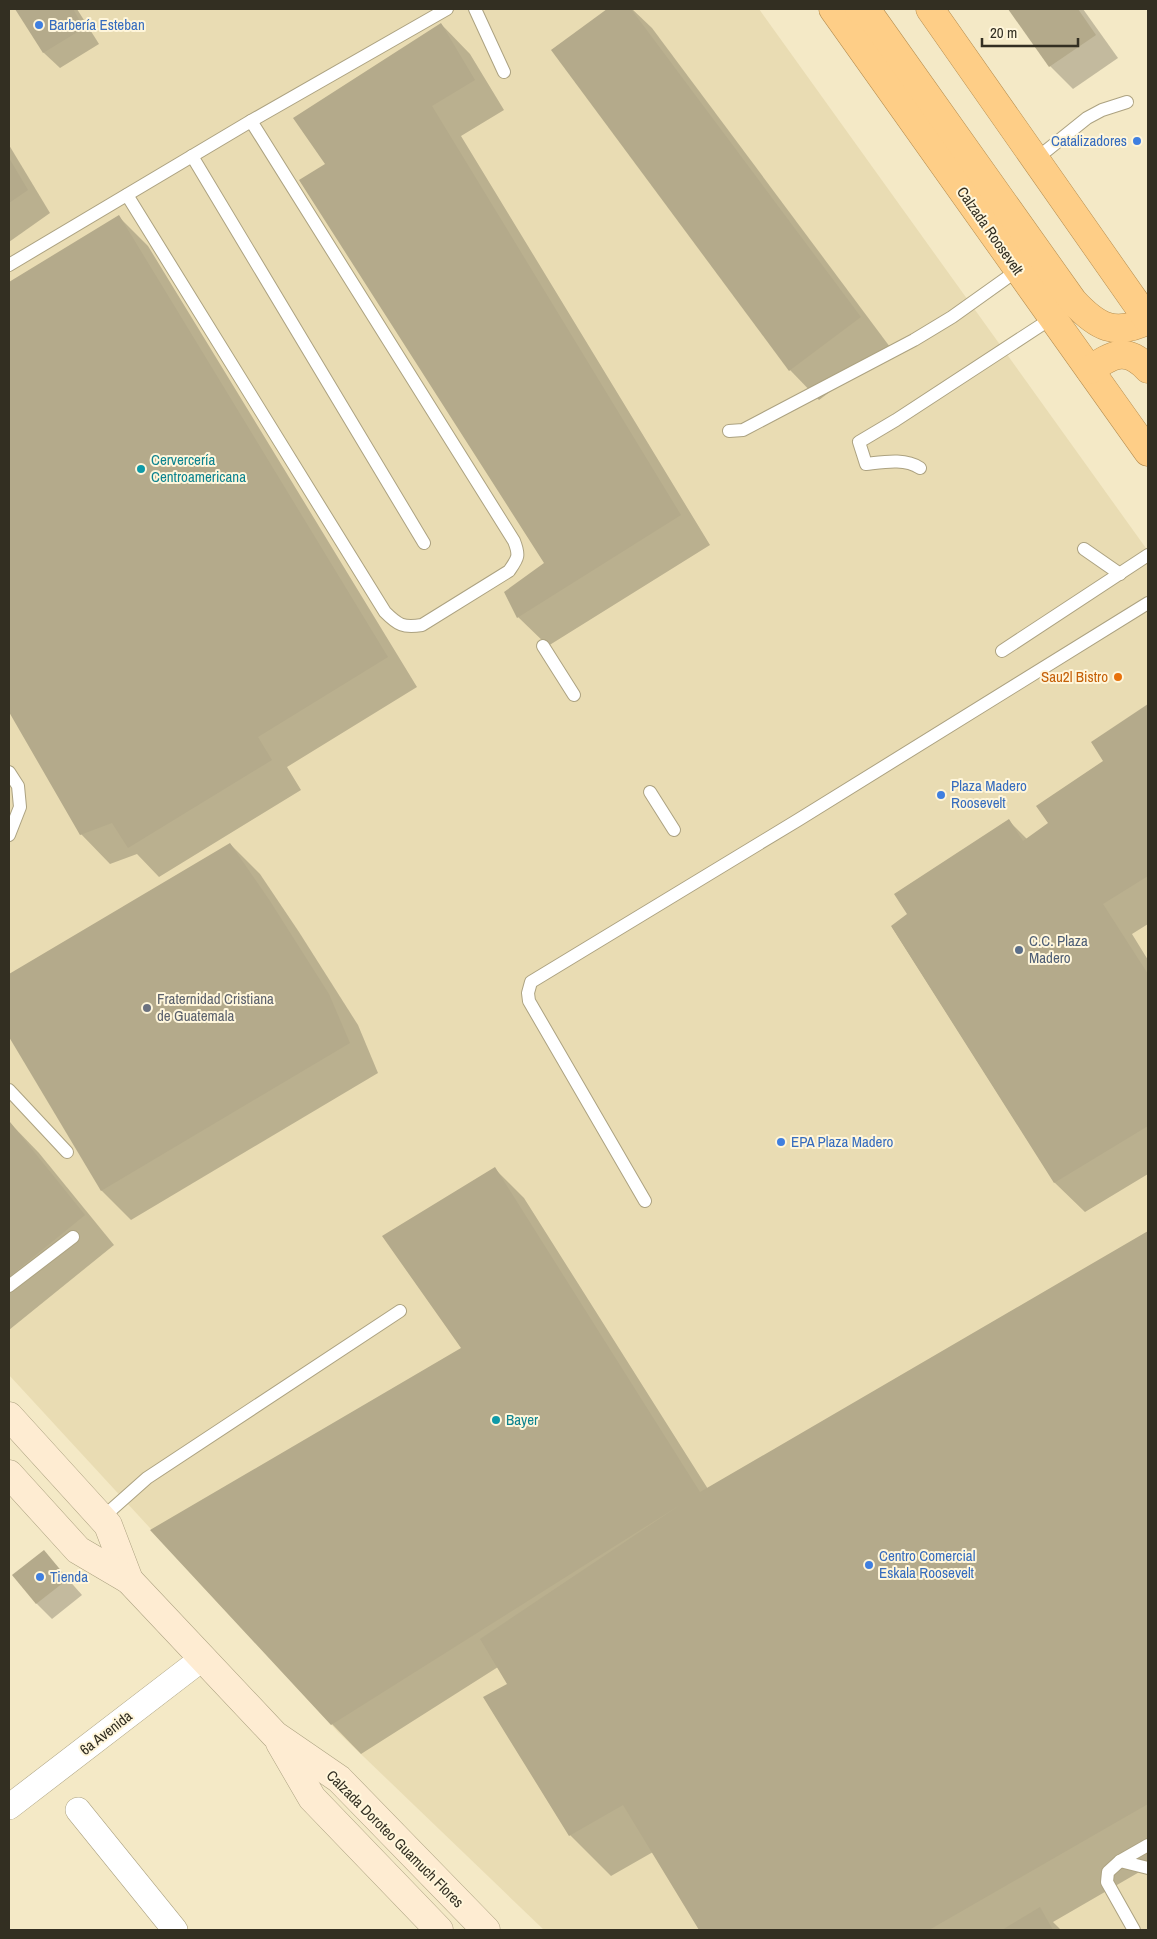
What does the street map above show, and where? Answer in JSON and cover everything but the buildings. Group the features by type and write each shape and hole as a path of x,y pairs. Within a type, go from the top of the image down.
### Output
{"highway":[{"name":"Calzada Roosevelt","path":"834,9 1148,452"},
{"path":"859,9 873,19 1073,301 1091,320 1113,329 1124,329 1148,320 930,9"},
{"path":"1090,370 1106,359 1124,354 1134,357 1148,369"}],"main road":[{"name":"Calzada Doroteo Guamuch Flores","path":"9,1416 108,1525 129,1580"},
{"name":"Calzada Doroteo Guamuch Flores","path":"9,1474 78,1550 129,1580 275,1735 339,1780 486,1930"},
{"name":"Calzada Doroteo Guamuch Flores","path":"275,1735 312,1798 439,1930"}],"street":[{"name":"6a Avenida","path":"9,1807 203,1658"},
{"path":"78,1810 175,1930"}],"lane":[{"path":"9,265 192,156 447,9"},
{"path":"475,9 504,72"},
{"path":"1036,159 1087,118 1102,110 1127,102"},
{"path":"127,195 385,612 396,623 409,627 422,625 509,571 518,559 518,552 514,541 252,121"},
{"path":"192,156 424,543"},
{"path":"729,431 743,430 914,340 952,317 1018,270"},
{"path":"920,468 907,462 866,464 859,442 1052,318"},
{"path":"1084,549 1120,574"},
{"path":"1002,651 1148,555"},
{"path":"645,1202 529,1001 528,993 531,982 798,820 1148,602"},
{"path":"543,646 574,695"},
{"path":"9,772 18,786 20,807 9,836"},
{"path":"650,792 674,830"},
{"path":"9,1090 67,1152"},
{"path":"9,1286 73,1237"},
{"path":"102,1518 147,1478 400,1311"},
{"path":"1134,1930 1107,1882 1108,1872 1120,1861 1148,1844"},
{"path":"1120,1861 1148,1868"}],"shaded area":[{"path":"9,9 759,9 1148,551 1148,1930 544,1930 338,1732 9,1375"}],"place":[{"name":"Barbería Esteban","path":"39,25"},
{"name":"Catalizadores","path":"1137,141"},
{"name":"Cervercería Centroamericana","path":"141,469"},
{"name":"Sau2l Bistro","path":"1118,677"},
{"name":"Plaza Madero Roosevelt","path":"941,795"},
{"name":"C.C. Plaza Madero","path":"1019,950"},
{"name":"Fraternidad Cristiana de Guatemala","path":"147,1008"},
{"name":"EPA Plaza Madero","path":"781,1142"},
{"name":"Bayer","path":"496,1420"},
{"name":"Centro Comercial Eskala Roosevelt","path":"869,1565"},
{"name":"Tienda","path":"40,1577"}]}
